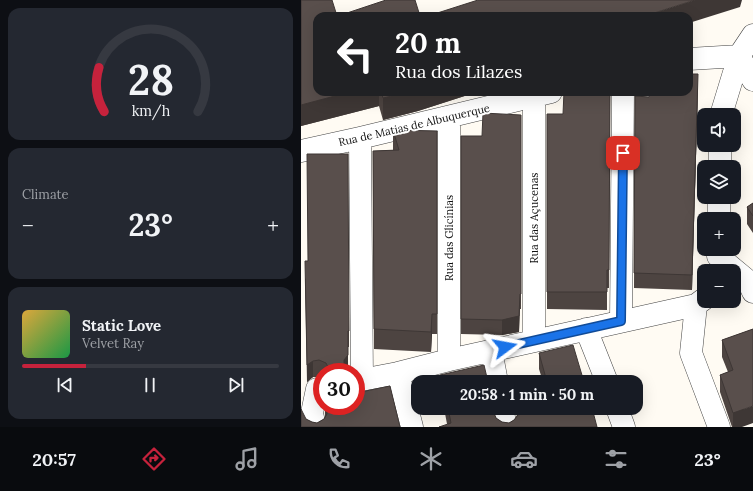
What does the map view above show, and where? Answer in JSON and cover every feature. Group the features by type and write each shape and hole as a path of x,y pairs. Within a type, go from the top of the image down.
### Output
{"street":[{"path":"723,108 739,56 753,34"},
{"path":"693,59 739,56"},
{"path":"739,56 753,80"},
{"name":"Rua de Matias de Albuquerque","path":"301,151 535,96"},
{"name":"Rua das Açucenas","path":"534,341 543,96"},
{"path":"621,321 623,96"},
{"name":"Rua das Glicínias","path":"449,117 449,360"},
{"path":"359,138 359,363"},
{"path":"718,259 748,281 753,292"},
{"path":"365,379 398,373 697,303"},
{"path":"699,308 691,353 719,427"},
{"path":"586,329 604,375"},
{"path":"491,350 496,375"},
{"path":"398,373 412,427"},
{"path":"313,387 312,413 315,427"},
{"path":"504,415 506,427"},
{"path":"620,415 624,427"}],"building":[{"path":"301,0 332,0 336,12 313,12 313,96 335,96 301,105"},
{"path":"386,0 415,0 419,12 350,12"},
{"path":"478,0 695,0 658,12 440,12"},
{"path":"693,74 698,74 692,275 634,273 635,96 693,96"},
{"path":"564,96 610,96 609,270 607,270 607,292 547,292 547,114 563,114"},
{"path":"483,113 521,115 521,294 519,316 502,320 461,319 461,136 482,136"},
{"path":"393,130 437,131 437,314 432,314 431,332 374,329 373,151 399,150"},
{"path":"307,154 348,154 349,331 348,355 344,360 344,363 326,363 319,360 313,361 307,365 305,261 308,261"},
{"path":"753,203 753,216 747,207"},
{"path":"753,329 753,406 733,413 720,375 733,370 722,340"},
{"path":"573,345 582,375 545,375 539,353"},
{"path":"484,365 486,375 440,375"},
{"path":"390,386 400,427 301,427 301,409 306,419 317,423 324,419 326,415 365,415 365,391"},
{"path":"449,415 495,415 496,418 502,422 509,423 518,415 594,415 597,427 439,427 451,423"}],"route":[{"path":"505,347 621,321 623,153"}]}
